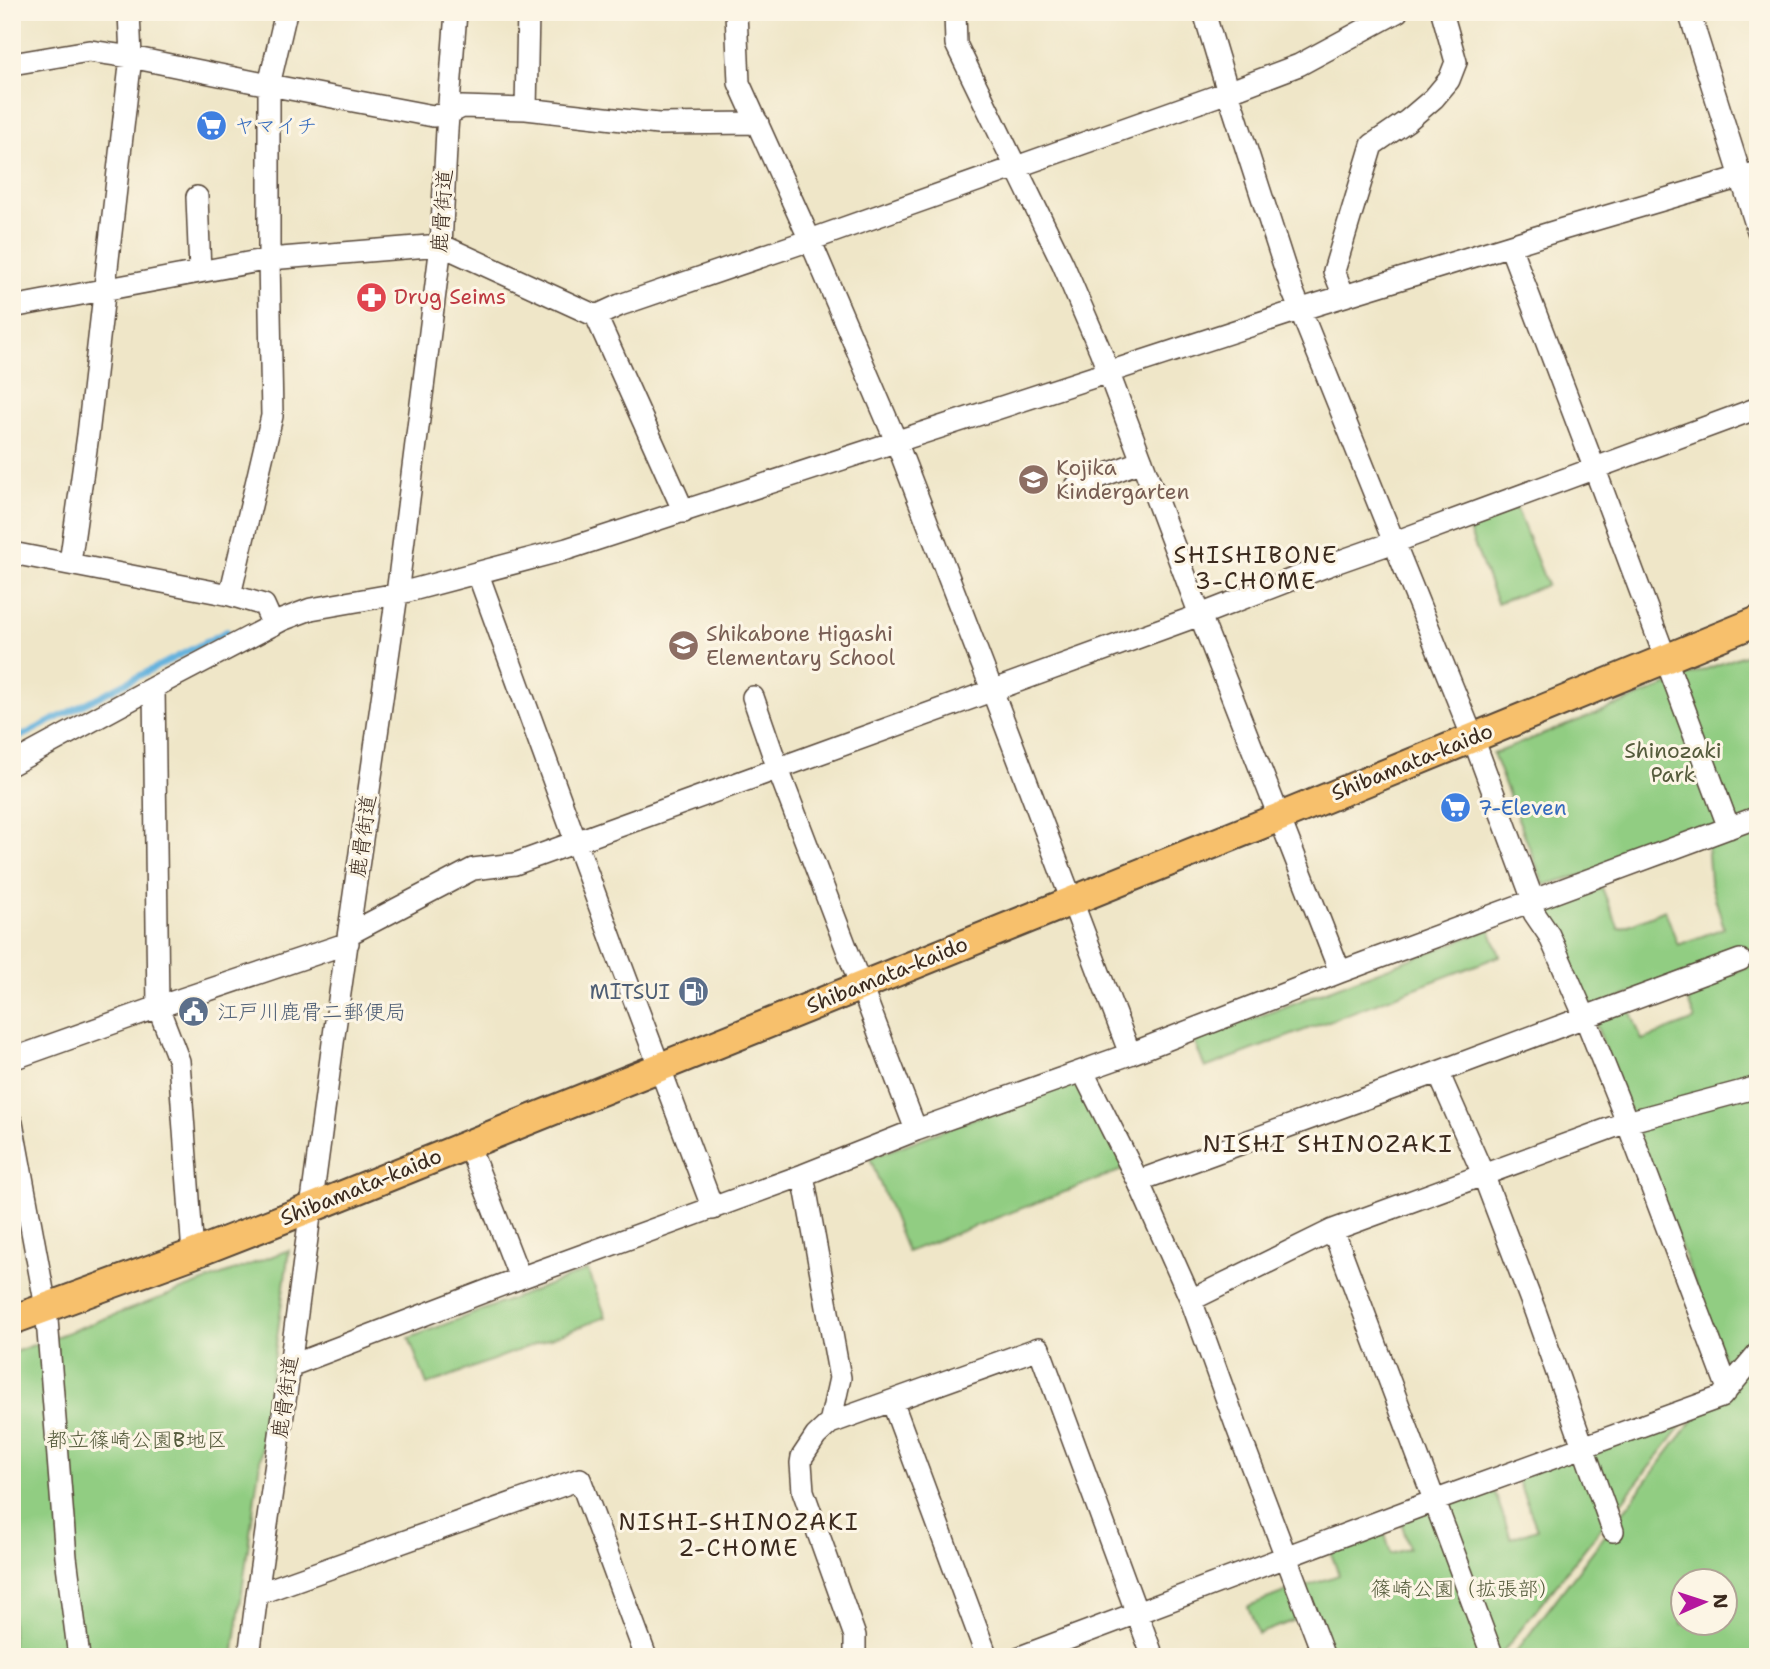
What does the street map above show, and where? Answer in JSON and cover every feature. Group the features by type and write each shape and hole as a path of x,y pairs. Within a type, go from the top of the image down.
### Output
{"main road":[{"name":"Shibamata-kaido","path":"12,1320 311,1208 1758,621"}],"street":[{"path":"70,563 88,435 131,57 129,12"},
{"path":"230,595 272,416 269,85 286,12"},
{"name":"鹿骨街道","path":"249,1657 397,594 441,245 456,12"},
{"path":"526,109 528,12"},
{"path":"736,12 738,83 810,240 896,441 1130,1054"},
{"path":"955,12 956,44 1063,264 1109,373 1340,972"},
{"path":"1204,12 1292,287 1473,738 1533,900 1534,913 1549,934 1585,1017 1728,1389"},
{"path":"596,316 620,304 810,240 1228,92 1299,65 1398,12"},
{"path":"1344,296 1334,271 1372,145 1434,98 1449,80 1456,62 1442,12"},
{"path":"1689,12 1750,174 1758,231"},
{"path":"12,64 89,51 433,116 448,114 462,107 526,109 658,124 758,123"},
{"path":"12,764 273,625 311,609 397,594 567,549 1302,309 1750,174"},
{"path":"197,197 200,272"},
{"path":"12,307 269,259 441,245 596,316 684,512"},
{"path":"1510,246 1729,828"},
{"path":"12,1059 349,938 473,869 515,864 1758,408"},
{"path":"1076,486 1142,461"},
{"path":"12,553 230,595 264,605 273,625"},
{"path":"478,574 713,1209"},
{"path":"154,687 159,1007 179,1061 193,1254"},
{"path":"753,697 916,1130"},
{"path":"290,1366 520,1278 713,1209 916,1130 1083,1072 1340,972 1758,817"},
{"path":"1138,1181 1740,960"},
{"path":"1083,1072 1138,1181 1191,1300 1324,1657"},
{"path":"1438,1072 1483,1174 1614,1531"},
{"path":"1191,1300 1334,1230 1483,1174 1627,1122 1758,1087"},
{"path":"12,1123 46,1307 66,1557 79,1657"},
{"path":"468,1144 520,1278"},
{"path":"803,1175 839,1378 830,1423"},
{"path":"1334,1230 1493,1657"},
{"path":"855,1657 855,1636 803,1491 803,1457 816,1436 830,1423 1039,1348 1153,1657"},
{"path":"1020,1657 1434,1501 1721,1397 1758,1353"},
{"path":"892,1401 987,1657"},
{"path":"257,1594 580,1479 646,1657"}],"green space":[{"path":"1514,502 1547,585 1497,603 1465,520"},
{"name":"Shinozaki Park","path":"1758,650 1758,1657 1512,1657 1729,1373 1595,1022 1630,1010 1642,1040 1695,1020 1684,990 1749,967 1743,952 1589,1009 1541,912 1602,888 1619,929 1665,910 1678,945 1724,928 1710,881 1707,842 1544,885 1493,754"},
{"path":"1490,929 1500,956 1205,1068 1194,1041"},
{"path":"1085,1076 1125,1169 907,1252 870,1158"},
{"name":"都立篠崎公園B地区","path":"289,1250 233,1657 12,1657 12,1353"},
{"path":"588,1270 606,1317 427,1385 409,1338"},
{"name":"篠崎公園（拡張部）","path":"1692,1413 1499,1657 1379,1657 1376,1650 1360,1657 1330,1657 1304,1587 1339,1575 1329,1548 1383,1528 1391,1554 1409,1548 1401,1521 1493,1487 1511,1538 1537,1529 1517,1478"},
{"path":"1290,1590 1301,1618 1258,1634 1248,1606"}],"waterway":[{"path":"12,741 227,631"}],"place":[{"name":"ヤマイチ","path":"211,126"},
{"name":"Drug Seims","path":"371,297"},
{"name":"Kojika Kindergarten","path":"1033,480"},
{"name":"Shikabone Higashi Elementary School","path":"683,646"},
{"name":"7-Eleven","path":"1455,808"},
{"name":"MITSUI","path":"693,992"},
{"name":"江戸川鹿骨二郵便局","path":"194,1012"}],"district":[{"name":"SHISHIBONE 3-CHOME","path":"1256,568"},
{"name":"NISHI SHINOZAKI","path":"1328,1144"},
{"name":"NISHI-SHINOZAKI 2-CHOME","path":"739,1535"}]}
